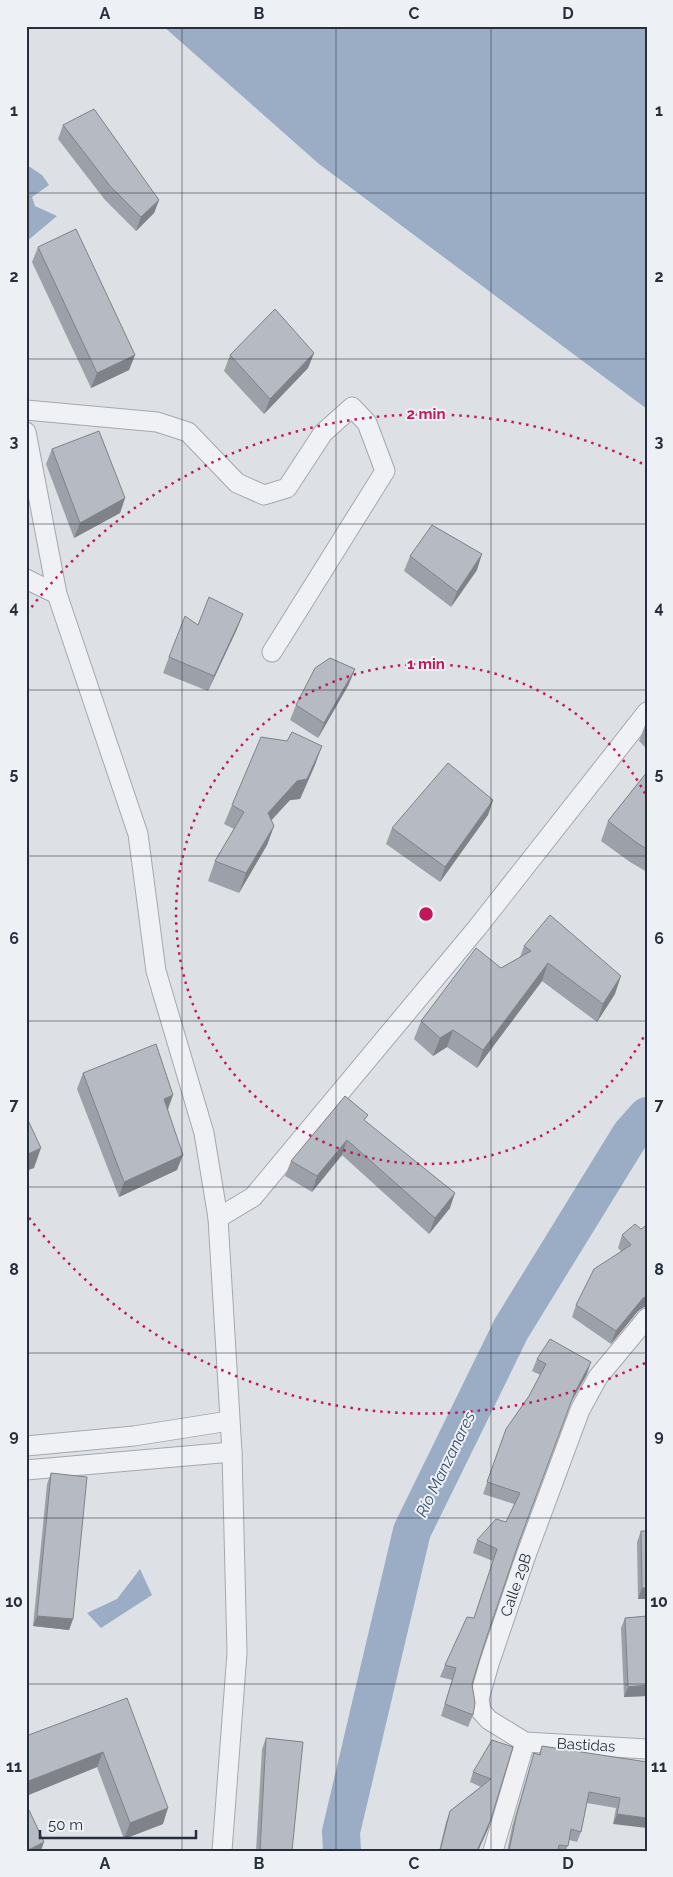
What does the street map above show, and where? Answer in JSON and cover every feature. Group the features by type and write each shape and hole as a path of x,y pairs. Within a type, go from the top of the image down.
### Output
{"street":[{"path":"26,410 157,422 188,432 237,483 264,495 287,488 323,432 352,407 367,423 386,471 272,652"},
{"path":"26,432 56,594 138,834 156,971 204,1133 218,1218 232,1452 237,1653 222,1851"},
{"path":"26,578 56,594"},
{"path":"218,1218 253,1197 477,928 647,712"},
{"name":"Calle 29B","path":"525,1742 501,1729 481,1711 480,1699 489,1664 525,1558 580,1410 598,1377 647,1318"},
{"path":"26,1446 134,1436 229,1421"},
{"path":"26,1470 232,1452"},
{"path":"493,1851 525,1742"},
{"name":"Bastidas","path":"525,1742 647,1749"}],"water":[{"path":"163,26 647,26 647,409 319,164"},
{"path":"27,165 42,175 49,185 32,197 35,206 57,216 26,242"},
{"path":"140,1569 152,1595 101,1628 87,1613 117,1599"}],"building":[{"path":"94,109 159,200 141,217 110,186 63,125"},
{"path":"76,229 135,355 97,373 38,247"},
{"path":"275,309 314,353 270,399 230,355"},
{"path":"99,431 125,498 80,523 52,449"},
{"path":"432,525 482,554 457,592 410,556"},
{"path":"209,597 243,614 214,676 169,657 185,616 198,625"},
{"path":"330,658 355,669 324,723 296,705 315,668"},
{"path":"292,732 322,746 307,779 297,781 268,813 274,826 246,873 215,861 244,812 232,805 261,737 287,741"},
{"path":"448,763 493,800 445,867 392,828"},
{"path":"647,772 647,849 608,821"},
{"path":"550,915 621,976 603,1004 548,963 483,1050 453,1030 440,1038 421,1021 476,948 501,968 531,951 524,946"},
{"path":"156,1044 173,1095 164,1099 183,1155 124,1182 83,1073"},
{"path":"345,1096 368,1115 364,1120 455,1193 435,1218 347,1140 317,1176 291,1161"},
{"path":"26,1116 41,1148 26,1155"},
{"path":"635,1224 641,1229 647,1225 647,1296 643,1298 616,1331 576,1305 594,1269 631,1245 622,1235"},
{"path":"550,1339 591,1362 574,1394 519,1542 483,1648 472,1684 475,1703 473,1715 445,1704 456,1668 445,1665 467,1617 474,1618 497,1549 477,1540 496,1519 506,1522 520,1493 487,1482 506,1429 529,1396 546,1364 537,1359"},
{"path":"51,1473 87,1477 73,1619 37,1616"},
{"path":"641,1531 647,1531 647,1588 642,1588"},
{"path":"647,1616 647,1685 628,1687 625,1618"},
{"path":"127,1698 168,1808 130,1823 103,1752 26,1782 26,1736"},
{"path":"266,1738 303,1742 292,1851 260,1851"},
{"path":"492,1740 513,1747 491,1819 477,1851 440,1851 450,1811 491,1779 473,1772"},
{"path":"542,1746 647,1762 647,1818 617,1814 620,1798 589,1792 581,1832 571,1829 568,1846 559,1845 558,1851 509,1851 516,1817 534,1753 540,1755"},
{"path":"29,1810 44,1842 26,1851 26,1811"}],"waterway":[{"name":"Río Manzanares","path":"342,1851 341,1832 412,1531 511,1329 631,1134 647,1116"}]}
